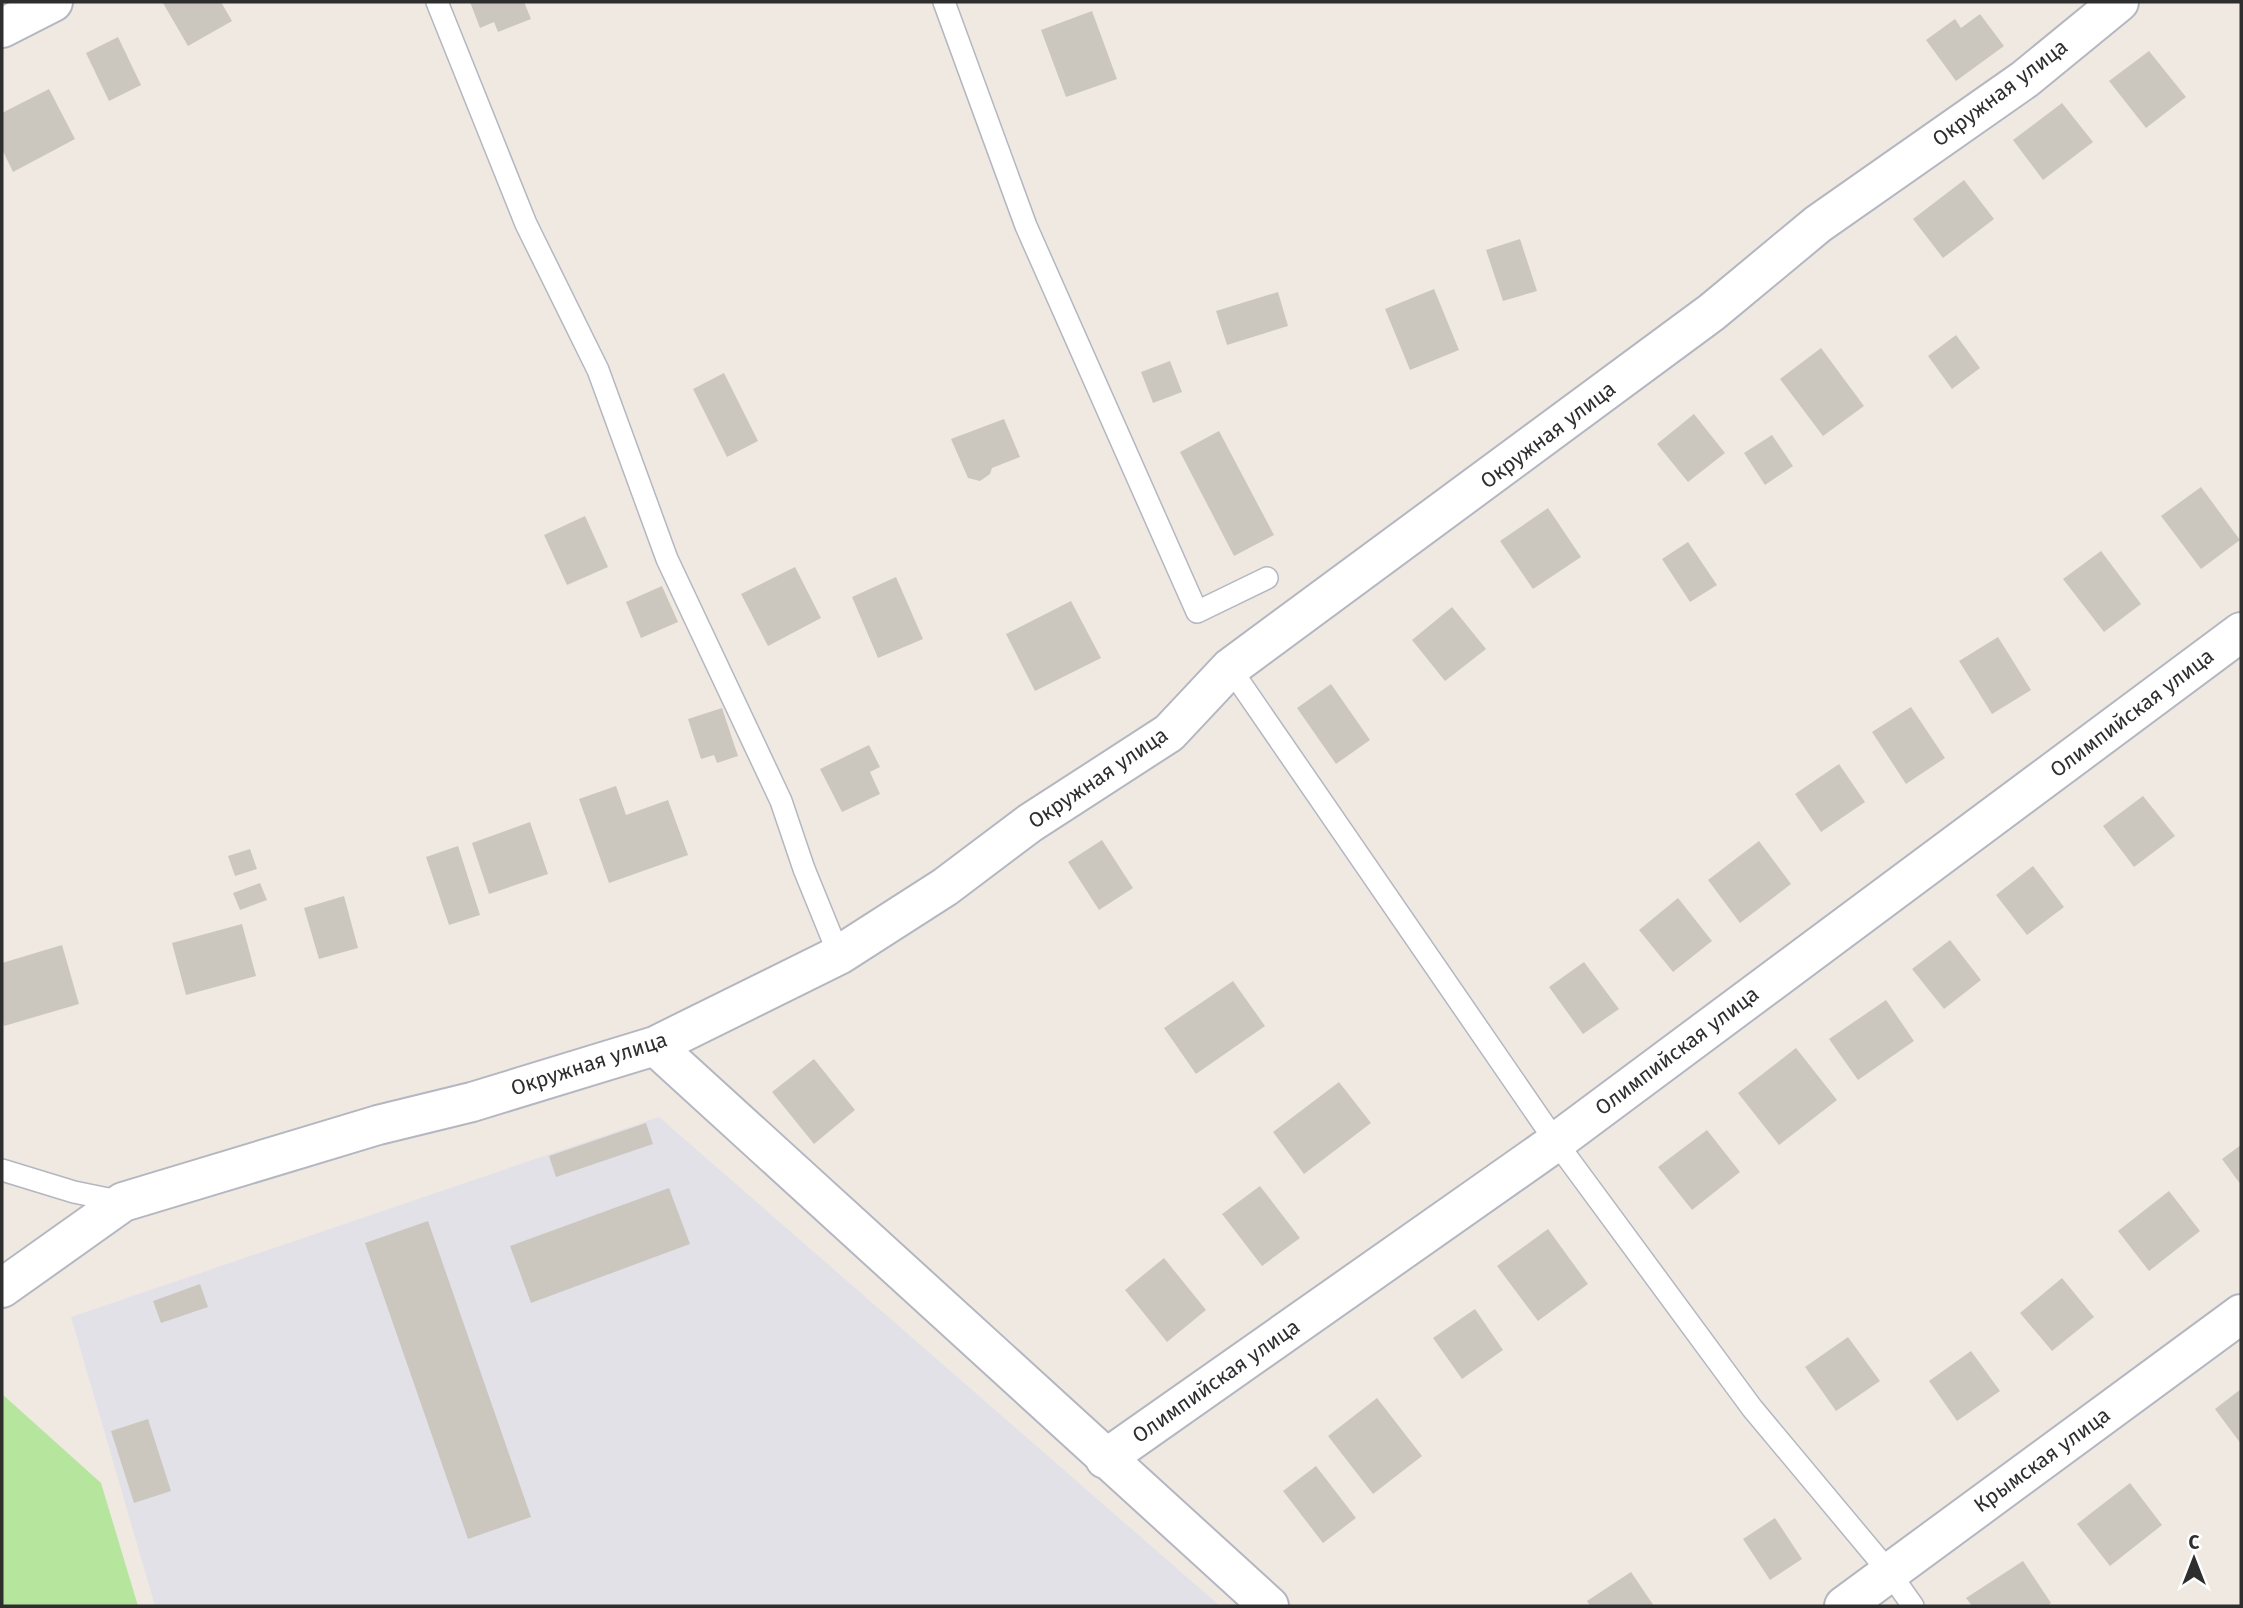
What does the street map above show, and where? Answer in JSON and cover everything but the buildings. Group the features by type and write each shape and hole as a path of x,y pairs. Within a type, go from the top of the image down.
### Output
{"street":[{"path":"2,28 53,2"},
{"name":"Окружная улица","path":"2,1288 123,1202 378,1125 472,1102 654,1046 839,956 945,887 1030,823 1169,733 1230,668 1701,320 1818,224 2025,79 2119,2"},
{"name":"Олимпийская улица","path":"1105,1459 1556,1142 2241,632"},
{"path":"654,1046 1269,1606"},
{"name":"Крымская улица","path":"1844,1606 2241,1314"}],"lane":[{"path":"437,2 526,224 598,370 667,558 781,801 804,869 839,956"},
{"path":"944,2 1026,226 1197,612 1268,578"},
{"path":"1230,668 1556,1142 1752,1408 1889,1572 1913,1606"},
{"path":"2,1170 74,1192 123,1202"}],"shaded area":[{"path":"659,1117 1220,1606 155,1606 71,1317"}],"green space":[{"path":"2,1394 101,1483 138,1606 2,1606"}]}
